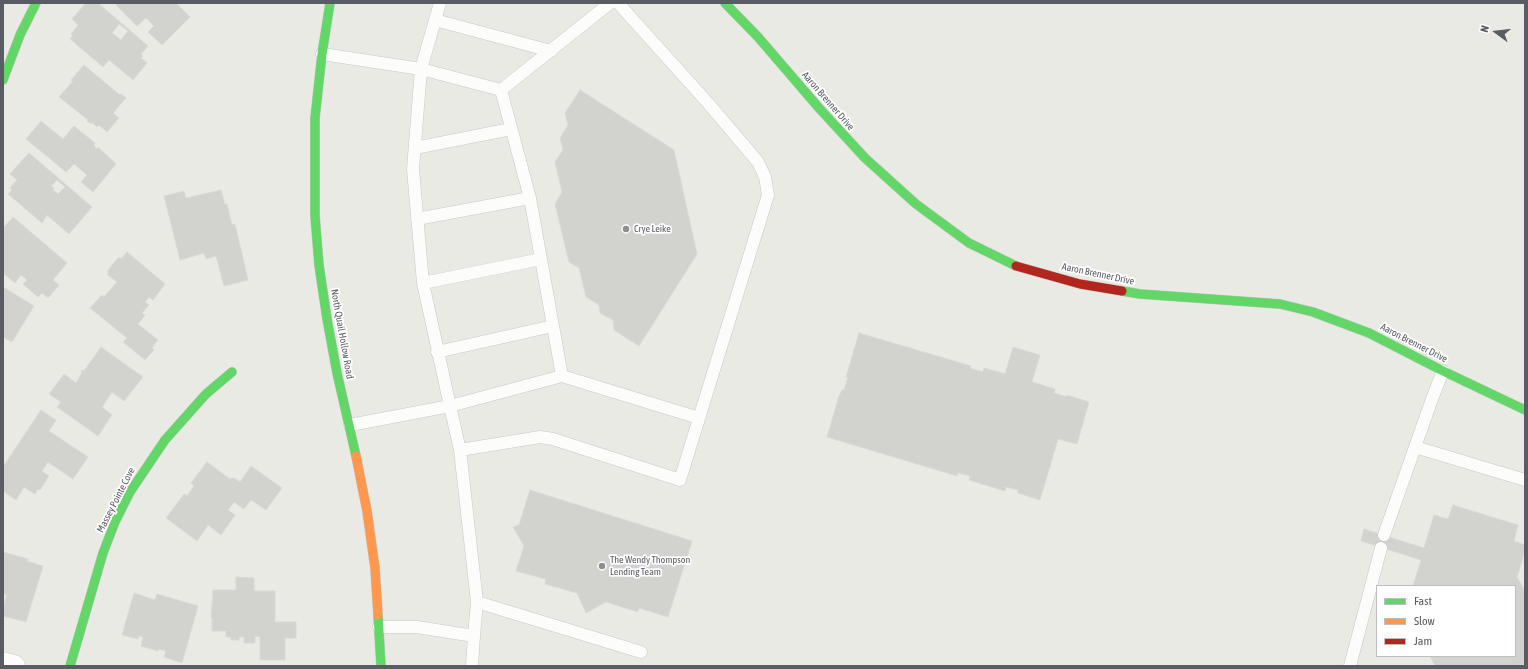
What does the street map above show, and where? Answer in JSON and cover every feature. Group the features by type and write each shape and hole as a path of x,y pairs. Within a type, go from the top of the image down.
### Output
{"street":[{"path":"3,80 20,35 36,3"},
{"name":"North Quail Hollow Road","path":"330,3 322,54 315,118 315,216 319,265 327,319 337,373 350,425 367,511 375,568 380,627 381,666"},
{"name":"Aaron Brenner Drive","path":"725,3 758,37 819,108 865,158 916,204 969,243 1017,266 1080,284 1140,294 1280,304 1313,312 1369,333 1525,410"},
{"name":"Massey Pointe Cove","path":"70,666 103,553 115,522 130,492 165,440 206,394 232,372"},
{"path":"3,663 14,666"}],"lane":[{"path":"440,3 421,68 413,169 423,283 437,352 460,450 478,602 472,666"},
{"path":"501,90 610,3"},
{"path":"460,450 540,437 553,439 680,480 768,195 765,177 758,162 708,103 618,3"},
{"path":"435,20 551,51"},
{"path":"322,54 421,68 501,90"},
{"path":"501,90 530,198 562,376"},
{"path":"415,148 511,129"},
{"path":"417,219 530,198"},
{"path":"423,283 541,259"},
{"path":"437,352 553,326"},
{"path":"1384,535 1443,370"},
{"path":"350,425 450,406 562,376 699,418"},
{"path":"1415,447 1525,480"},
{"path":"1350,666 1381,548"},
{"path":"478,602 641,652"},
{"path":"380,627 417,627 474,636"}],"building":[{"path":"86,3 98,3 148,46 141,54 143,56 141,58 147,63 133,80 109,60 103,67 70,39 73,35 71,34 78,25 72,19","holes":["119,24 128,31 121,40 112,33"]},
{"path":"114,3 176,3 190,17 162,45 148,32 154,26 146,18 137,26"},
{"path":"84,65 120,95 121,94 126,98 113,113 119,118 107,132 99,125 97,127 92,122 91,124 59,97"},
{"name":"Crye Leike","path":"580,90 674,150 697,254 639,346 614,330 613,320 600,313 599,305 586,297 579,268 569,262 555,204 562,192 555,162 563,150 560,138 568,125 565,113"},
{"path":"41,121 63,139 74,126 95,143 94,146 97,149 98,147 116,164 93,192 81,182 87,175 74,164 66,172 26,139"},
{"path":"29,153 92,207 69,234 47,215 42,223 8,194 12,190 10,188 17,180 10,174","holes":["57,180 65,187 58,194 51,186"]},
{"path":"221,190 225,205 227,204 232,225 235,224 248,280 224,286 216,256 206,259 204,253 180,260 164,196 184,191 186,198"},
{"path":"13,217 67,263 53,280 59,285 48,298 42,293 38,297 23,284 27,280 21,275 15,283 3,273 3,228"},
{"path":"127,252 165,284 153,300 149,297 145,302 149,305 142,313 145,315 138,324 158,340 152,348 154,350 145,360 123,342 127,338 90,308 102,295 104,297 117,282 108,275 108,270 118,258 122,258"},
{"path":"3,287 34,306 12,342 3,337"},
{"path":"859,333 971,366 970,368 983,372 984,368 1005,374 1013,347 1040,355 1032,382 1055,389 1054,393 1067,397 1067,395 1089,402 1077,444 1058,439 1040,500 1018,493 1018,490 1006,487 1005,491 969,480 970,476 958,473 957,476 827,437 839,396 842,390 844,390 848,377 846,377"},
{"path":"101,347 143,377 124,401 112,392 102,407 112,415 98,436 57,407 61,402 49,394 64,374 76,383 82,373 82,370 84,371"},
{"path":"41,410 56,420 49,431 88,457 73,479 48,462 42,471 49,476 40,490 38,489 35,494 24,487 16,500 3,491 3,467"},
{"path":"207,462 230,479 234,478 240,482 251,466 282,488 266,510 251,500 244,509 234,502 228,510 235,515 221,535 208,525 197,541 166,518 184,494 187,496 194,486 191,483"},
{"path":"530,490 692,541 668,617 639,608 638,612 606,602 586,613 577,593 545,584 546,579 516,571 524,546 513,527 519,525"},
{"path":"1453,505 1518,525 1514,541 1525,545 1525,551 1517,577 1525,591 1525,666 1435,666 1430,657 1516,657 1516,585 1413,585 1421,560 1361,541 1364,529 1424,548 1434,515 1448,519"},
{"path":"3,552 28,559 27,561 43,566 26,622 3,616 3,607 7,595 3,594"},
{"path":"236,577 254,578 254,591 275,591 275,622 296,622 296,638 285,638 285,660 260,660 260,637 255,636 255,643 244,643 244,637 239,637 239,640 231,640 231,637 226,637 226,631 212,631 211,618 213,590 236,590"},
{"path":"134,593 155,600 157,594 198,606 182,663 164,657 166,651 159,649 158,651 141,646 143,637 139,636 138,639 122,635"}],"traffic: fast":[{"path":"3,80 20,35 36,3"},
{"path":"330,3 322,54 315,118 315,216 319,265 327,319 337,373 356,456"},
{"path":"725,3 758,37 819,108 865,158 916,204 969,243 1016,266"},
{"path":"1122,291 1140,294 1280,304 1313,312 1369,333 1443,371 1525,410"},
{"path":"70,666 103,553 115,522 130,492 165,440 206,394 232,372"},
{"path":"378,615 381,666"}],"traffic: slow":[{"path":"356,456 367,511 375,568 378,615"}],"traffic: jam":[{"path":"1016,266 1080,284 1122,291"}],"place":[{"name":"Crye Leike","path":"626,229"},
{"name":"The Wendy Thompson Lending Team","path":"602,566"}]}
